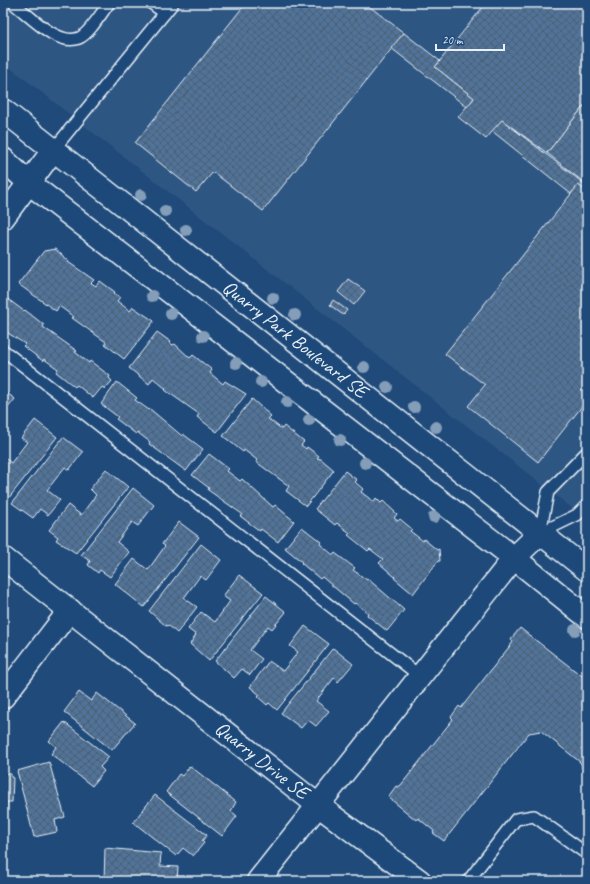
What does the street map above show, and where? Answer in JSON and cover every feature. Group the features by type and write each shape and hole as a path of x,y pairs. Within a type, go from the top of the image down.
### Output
{"street":[{"name":"Quarry Park Boulevard SE","path":"3,110 587,570"},
{"path":"3,218 54,149"},
{"name":"Quarry Park Boulevard SE","path":"3,159 29,183 514,558 587,617"},
{"name":"Quarry Drive SE","path":"3,558 319,806 514,558 540,533"},
{"path":"3,697 70,610"},
{"path":"258,881 319,806 420,881"}],"lane":[{"path":"13,3 57,37 70,39 79,38 85,33 109,3"},
{"path":"151,3 165,13"},
{"path":"54,149 173,3"},
{"path":"3,350 421,677"},
{"path":"540,533 548,492 587,452"},
{"path":"540,533 577,515 587,505"},
{"path":"468,881 516,819 534,816 587,854"}],"shaded area":[{"path":"3,3 587,3 587,520 3,62"}],"building":[{"path":"246,3 365,3 404,33 263,211 213,172 196,192 135,143"},
{"path":"486,3 587,3 587,102 547,153 502,120 486,139 458,117 474,98 435,67"},
{"path":"404,33 440,61 435,67 474,98 467,107 391,48"},
{"path":"587,102 587,185 547,153"},
{"path":"502,120 587,186 587,192 578,185 571,194 492,131"},
{"path":"578,185 587,192 587,400 538,462 468,406 485,385 445,354"},
{"path":"55,249 69,261 68,262 94,280 91,283 96,286 100,281 120,297 117,301 130,311 133,307 154,321 124,359 105,344 106,342 72,318 74,317 59,306 56,311 18,284 44,251"},
{"path":"348,279 365,291 354,305 338,292"},
{"path":"5,297 24,311 25,310 44,325 43,327 77,351 75,352 89,363 90,361 110,376 109,378 112,381 105,389 102,387 93,398 77,385 75,387 56,372 58,369 44,359 43,361 23,346 25,344 3,330 3,299"},
{"path":"333,300 347,310 343,315 330,305"},
{"path":"157,332 173,345 175,344 190,358 193,355 212,370 210,373 223,384 225,381 246,394 217,432 197,417 199,414 165,390 166,389 153,378 149,384 129,368"},
{"path":"117,382 137,398 135,400 149,410 150,409 182,436 183,434 203,449 186,471 149,444 150,442 137,432 136,434 116,419 118,417 101,404"},
{"path":"3,390 15,399 3,414"},
{"path":"252,399 271,416 268,419 282,429 284,426 304,442 301,445 306,449 307,447 319,456 317,458 321,459 334,470 306,506 286,491 289,486 256,462 257,460 244,450 243,452 223,436"},
{"path":"35,420 57,437 8,499 3,496 3,456 11,463 27,442 21,438"},
{"path":"63,437 83,452 69,470 65,467 47,490 60,500 48,515 40,509 33,518 12,503"},
{"path":"209,454 229,469 227,471 240,481 242,479 273,507 275,505 294,521 278,542 240,516 242,514 208,490 209,488 192,475"},
{"path":"106,469 128,487 76,553 56,540 58,537 49,530 68,505 81,515 96,495 90,489"},
{"path":"345,471 357,480 355,482 363,489 361,492 374,502 376,498 381,503 383,501 397,514 394,518 398,521 400,519 412,529 410,531 423,541 424,539 437,550 439,549 440,561 438,561 413,594 379,563 383,559 370,549 368,551 348,535 350,533 337,523 335,525 315,509"},
{"path":"133,488 154,505 138,526 132,522 117,542 129,552 110,577 100,570 98,573 88,565 90,561 81,555"},
{"path":"179,522 199,537 144,607 115,584 134,559 148,570 165,546 162,544"},
{"path":"302,527 321,542 320,544 333,555 335,553 355,568 353,570 367,580 368,579 404,610 387,631 367,615 368,613 355,603 354,604 322,577 320,579 285,548"},
{"path":"201,544 221,560 206,580 200,576 184,598 197,607 177,633 168,625 166,626 149,611"},
{"path":"239,575 263,593 209,661 190,644 196,635 188,629 201,612 215,622 230,601 223,596"},
{"path":"266,596 286,612 272,629 268,626 250,650 262,659 250,675 242,669 234,678 215,661"},
{"path":"305,626 329,644 277,710 269,703 267,705 258,697 260,695 250,687 269,661 283,671 298,652 290,646"},
{"path":"520,628 587,680 587,772 581,767 580,762 541,731 529,733 444,841 433,833 434,831 418,818 416,820 388,797 396,786 398,787 401,785 453,719 451,717 459,706 461,708 513,642 511,639"},
{"path":"333,648 353,664 338,682 334,678 316,701 329,711 316,726 308,720 301,728 281,713"},
{"path":"79,692 91,701 97,693 135,723 112,750 64,712"},
{"path":"64,722 109,757 100,767 104,771 92,786 51,754 56,747 49,741"},
{"path":"49,762 65,817 55,820 57,832 34,837 17,771"},
{"path":"190,766 236,802 231,811 237,816 222,836 166,792 179,774 182,776"},
{"path":"3,773 11,774 11,777 13,778 12,802 7,802 5,845 3,845"},
{"path":"155,795 207,835 202,841 204,843 193,856 183,848 176,856 133,822"},
{"path":"105,848 161,853 160,866 178,867 177,881 104,881"}]}
